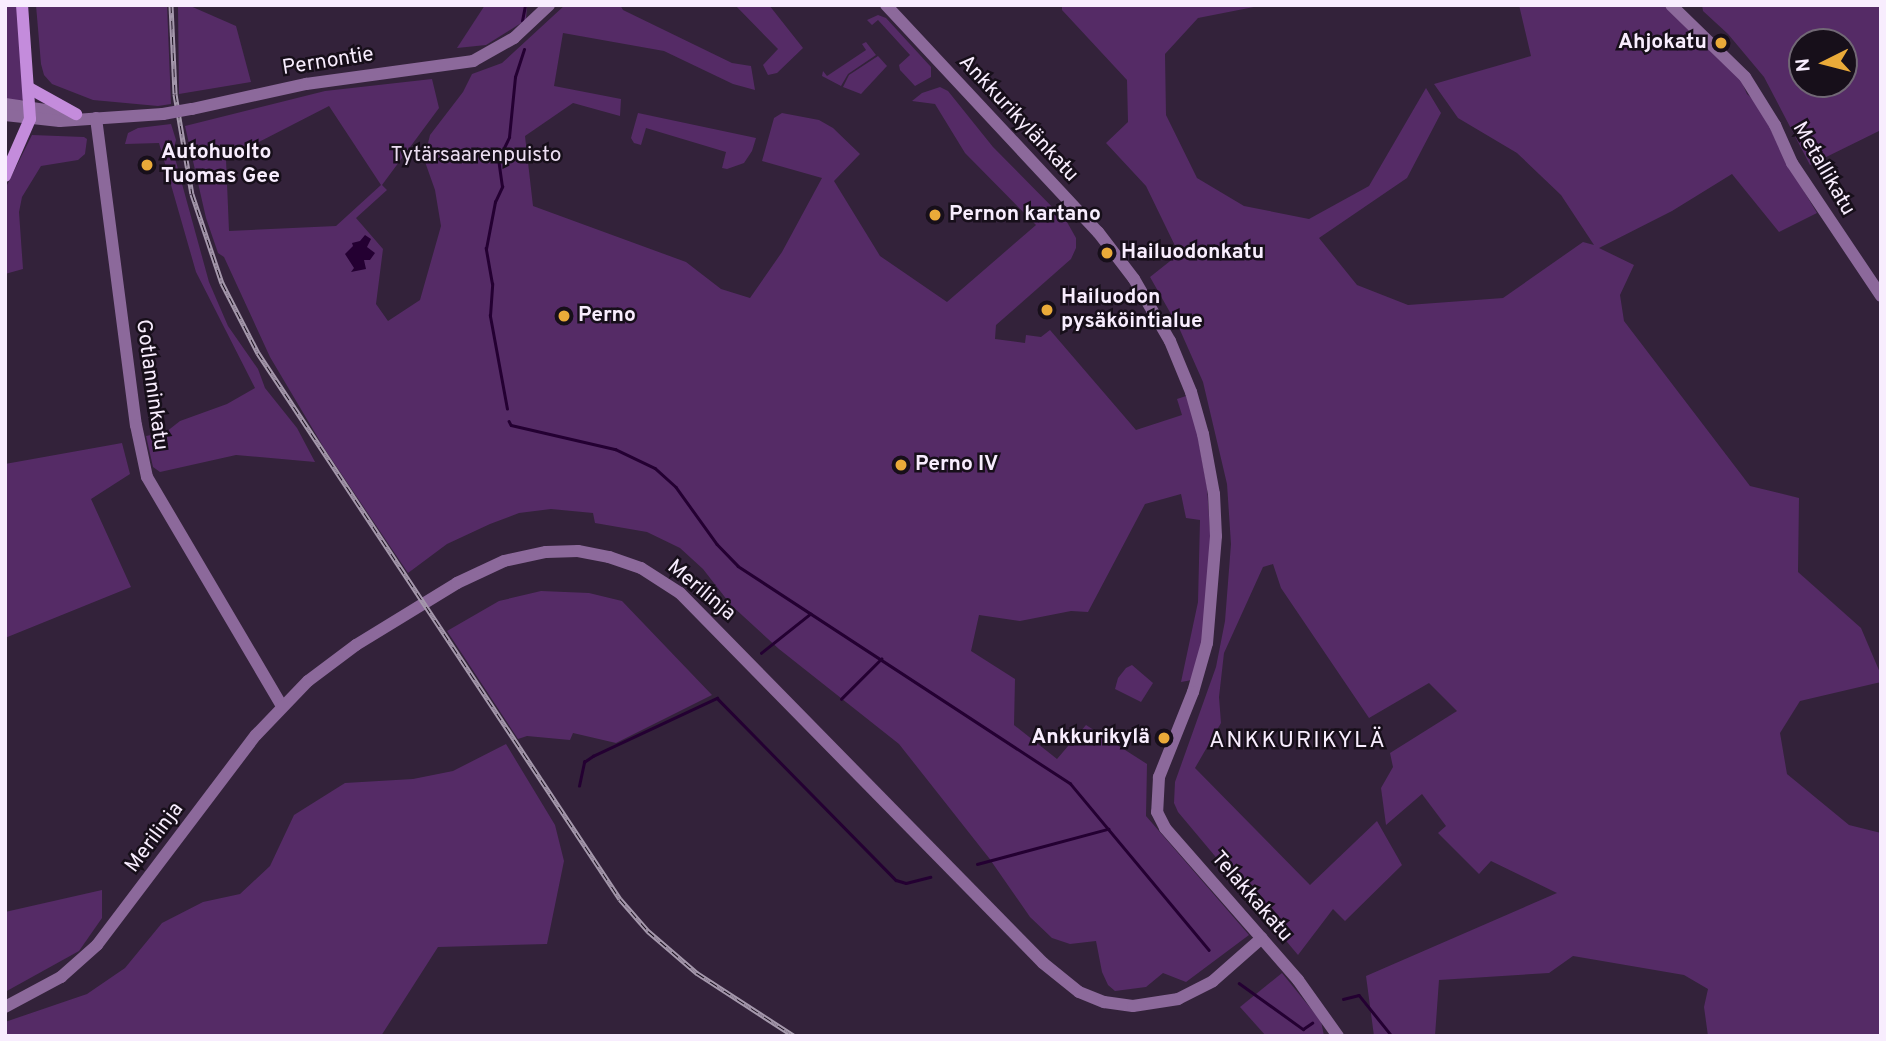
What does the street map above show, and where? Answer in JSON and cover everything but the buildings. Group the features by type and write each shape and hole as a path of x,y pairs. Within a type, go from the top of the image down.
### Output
{"main road":[{"path":"5,176 31,114 22,5"},
{"path":"29,88 76,114"}],"street":[{"name":"Pernontie","path":"5,104 31,114 80,121 163,114 306,83 473,61 514,38 549,5"},
{"name":"Ankkurikylänkatu","path":"886,5 1098,232 1156,314 1191,392 1214,494 1214,577 1202,667 1159,777"},
{"name":"Metallikatu","path":"1671,5 1745,77 1775,125 1792,163 1881,296"},
{"name":"Pernontie","path":"5,115 76,114 96,118"},
{"name":"Gotlanninkatu","path":"96,118 143,466 157,495 282,706"},
{"name":"Merilinja","path":"5,1007 61,976 97,945 282,706 331,662 416,607 487,567 546,552 578,551 609,556 642,568 664,581 702,612 1043,963 1079,992 1104,1002 1133,1006 1178,999 1213,981 1262,938"},
{"name":"Telakkakatu","path":"1159,777 1156,803 1165,828 1262,938 1326,1015 1338,1036"}],"green space":[{"path":"5,5 19,5 23,99 20,102 5,100"},
{"path":"36,5 167,5 171,104 158,106 93,100 52,84 44,75 41,64"},
{"path":"178,5 188,5 236,26 251,82 179,94"},
{"path":"485,5 527,5 526,20 486,45 457,48"},
{"name":"Tytärsaarenpuisto","path":"565,5 620,5 623,10 732,63 751,66 755,90 733,84 664,51 563,33 554,86 621,99 620,116 573,103 525,136 533,206 686,262 721,289 750,298 782,252 822,178 762,161 774,118 782,113 819,120 833,128 860,154 834,181 880,256 947,302 1036,225 965,153 935,104 912,101 922,93 940,87 948,91 993,147 1067,222 1076,238 1076,248 1071,259 996,325 995,339 1025,343 1026,335 1041,337 1050,330 1136,430 1182,415 1177,399 1186,396 1195,421 1207,487 1211,545 1208,601 1198,665 1192,680 1181,682 1198,602 1200,520 1186,518 1181,494 1145,504 1088,612 1071,611 1020,621 979,615 971,651 1015,679 1014,725 1057,759 1086,725 1147,764 1146,816 1249,935 1186,982 1163,973 1146,987 1115,991 1108,985 1102,972 1096,941 1070,944 1052,938 1030,917 989,858 899,744 779,649 731,605 703,569 680,548 647,532 595,523 593,513 551,509 519,513 447,544 408,573 324,448 270,357 224,257 218,253 206,218 185,126 325,91 432,79 439,108 382,185 387,190 356,218 383,249 376,304 388,321 420,300 441,226 435,190 424,159 430,135 463,92 472,74 502,63","holes":["329,106 381,185 336,226 229,231 226,159"]},
{"path":"735,5 769,5 803,48 777,73 768,75 763,65 778,49"},
{"path":"1062,5 1264,5 1198,18 1165,54 1166,115 1197,178 1244,206 1309,219 1369,186 1426,88 1441,113 1407,178 1319,238 1357,285 1408,305 1503,298 1583,242 1594,245 1561,195 1517,153 1458,118 1434,84 1531,56 1519,5 1663,5 1740,78 1747,94 1758,104 1790,168 1817,213 1779,232 1732,174 1672,211 1599,248 1634,265 1620,295 1624,321 1750,486 1799,498 1798,572 1861,628 1881,675 1881,682 1800,701 1780,733 1787,774 1849,825 1881,833 1881,1036 1708,1036 1704,1007 1708,989 1684,975 1573,956 1549,973 1439,980 1435,1036 1374,1036 1366,976 1557,893 1491,861 1479,874 1438,833 1446,826 1422,794 1386,825 1381,788 1393,767 1390,753 1457,711 1429,683 1369,718 1281,588 1273,564 1263,567 1224,653 1219,697 1221,723 1195,768 1310,885 1377,821 1402,865 1345,921 1333,909 1298,955 1178,812 1174,803 1175,782 1216,667 1225,621 1231,544 1227,484 1203,382 1180,330 1150,277 1179,254 1146,186 1106,143 1128,122 1127,80 1062,10"},
{"path":"1702,5 1881,5 1881,130 1810,165 1764,77 1728,34 1703,11"},
{"path":"878,15 886,18 931,67 931,77 915,86 900,70 899,65 910,55 878,20 872,25 867,20"},
{"path":"866,42 876,55 848,74 841,86 822,76 823,71 827,76 866,50 862,44"},
{"path":"878,56 887,66 861,94 843,87 849,75"},
{"path":"638,113 756,138 744,163 722,168 726,152 646,128 641,145 634,143 631,138"},
{"path":"171,124 176,140 173,151 209,282 228,326 258,369 265,388 297,428 315,462 236,455 160,472 153,467 146,436 166,432 180,421 227,404 255,388 196,272 159,143 125,144 128,133 138,128"},
{"path":"32,135 84,137 87,139 85,154 78,160 41,166 22,197 19,212 23,269 5,274 5,189"},
{"path":"122,443 130,474 91,499 131,587 5,638 5,464"},
{"path":"541,591 589,593 622,601 712,695 616,743 573,733 570,740 527,736 518,739 447,631 499,601"},
{"path":"1132,665 1153,683 1141,702 1115,689 1118,678"},
{"path":"506,744 555,825 564,861 547,944 438,947 381,1036 5,1036 5,1022 87,994 125,968 162,923 203,902 240,894 270,866 294,815 345,783 413,779 453,771"},
{"path":"102,890 102,918 79,951 5,992 5,912"},
{"path":"1282,973 1321,1021 1324,1036 1266,1036 1240,1007"}],"shaded area":[{"path":"365,235 371,239 367,247 375,253 370,260 364,260 366,269 351,272 354,268 345,254 353,246 352,243 360,241"}],"waterway":[{"path":"522,21 525,5"},
{"path":"507,409 490,316 492,284 486,249 495,202 502,187 498,160 509,137 515,77 524,49"},
{"path":"509,421 511,425 615,449 655,468 676,487 717,544 738,566 1070,783 1209,950"},
{"path":"761,653 810,614"},
{"path":"841,699 881,659"},
{"path":"579,786 584,762 593,756 717,698 896,880 906,883 930,877"},
{"path":"977,864 1108,829"},
{"path":"1239,983 1303,1029 1312,1023"},
{"path":"1343,999 1359,995 1392,1036"}],"railway":[{"path":"171,5 175,94 192,194 222,283 258,353 620,899 648,931 697,973 794,1036"}],"place":[{"name":"Ahjokatu","path":"1721,43"},
{"name":"Autohuolto Tuomas Gee","path":"147,165"},
{"name":"Pernon kartano","path":"935,215"},
{"name":"Hailuodonkatu","path":"1107,253"},
{"name":"Hailuodon pysäköintialue","path":"1047,310"},
{"name":"Perno","path":"564,316"},
{"name":"Perno IV","path":"901,465"},
{"name":"Ankkurikylä","path":"1164,738"}],"district":[{"name":"ANKKURIKYLÄ","path":"1298,742"}]}
